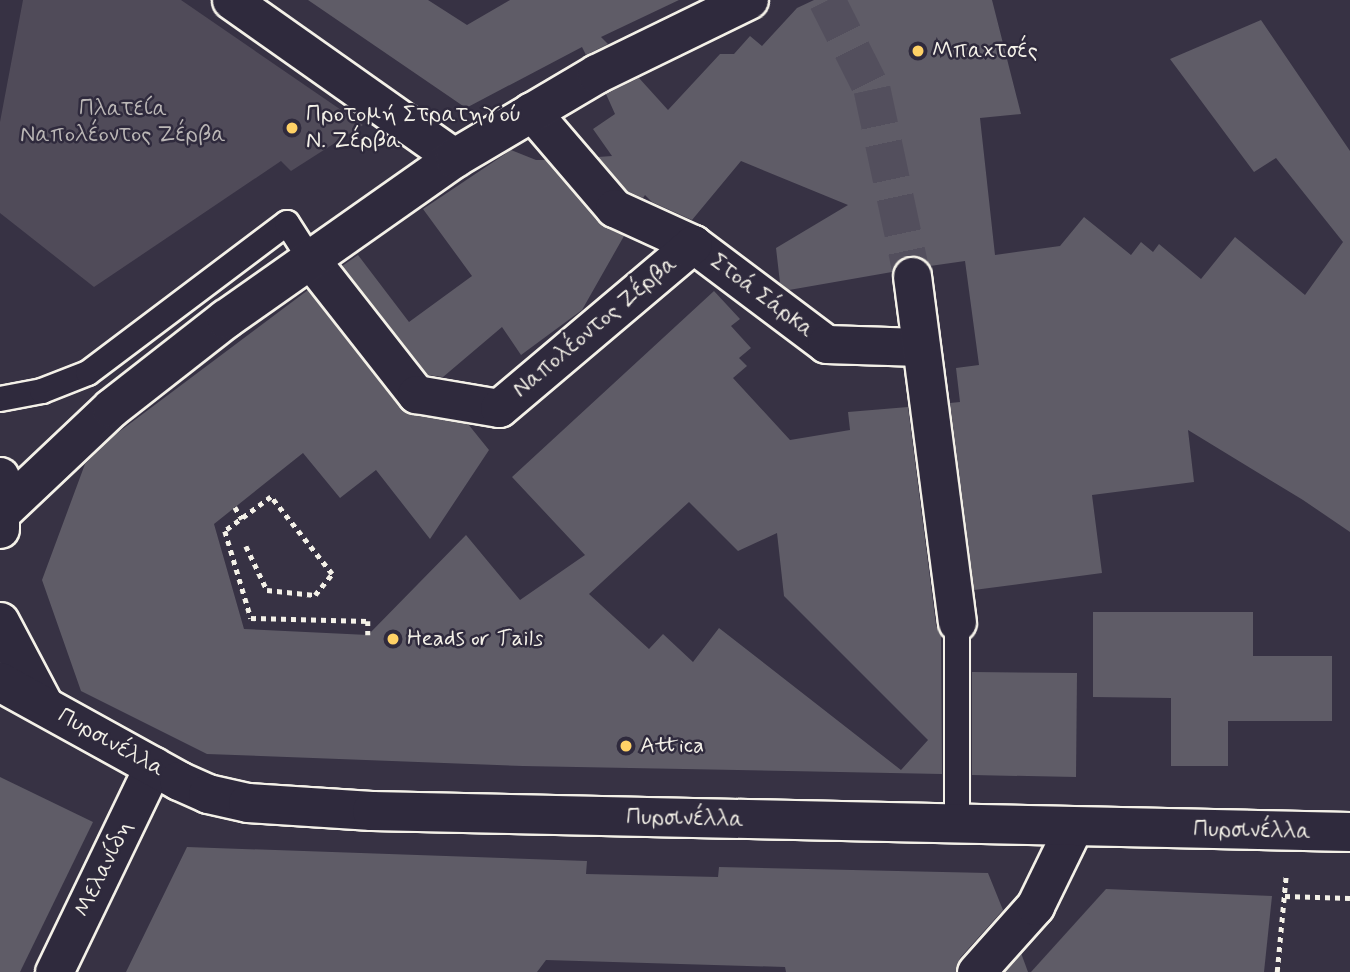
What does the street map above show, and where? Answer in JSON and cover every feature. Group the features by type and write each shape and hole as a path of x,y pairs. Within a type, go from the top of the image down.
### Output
{"street":[{"path":"231,0 455,158"},
{"path":"1,506 112,408 310,258 455,158 597,74 749,0"},
{"name":"Στοά Σάρκα","path":"531,111 614,208 693,244 826,344 920,347"},
{"name":"Ναπολέοντος Ζέρβα","path":"310,258 416,394 499,408 693,244"},
{"path":"912,276 957,622"},
{"name":"Πυρσινέλλα","path":"0,622 44,705"},
{"name":"Πυρσινέλλα","path":"0,682 208,794 248,803 957,826 1350,832"},
{"name":"Μελανίδη","path":"54,972 153,766"},
{"path":"976,972 1035,906 1073,828"}],"lane":[{"path":"0,399 42,391 88,373 287,223 310,258"},
{"path":"957,622 957,826"}],"path":[{"path":"246,546 267,590 315,595 332,574 271,497 225,531 251,618 368,621 368,635"},
{"path":"235,507 242,519"},
{"path":"1277,972 1285,896 1286,832"},
{"path":"1285,896 1350,898"}],"green space":[{"name":"Πλατεία Ναπολέοντος Ζέρβα","path":"23,0 181,0 363,125 291,171 281,161 94,287 0,213 0,122"}],"building":[{"path":"308,0 428,0 467,25 510,0 679,0 601,37 608,44 586,55 582,47 466,108"},
{"path":"814,0 992,0 1021,114 980,118 995,255 1060,246 1084,217 1131,255 1141,242 1153,252 1159,244 1201,279 1235,237 1305,295 1343,242 1276,158 1254,172 1170,59 1261,20 1350,151 1350,532 1188,430 1194,482 1092,495 1102,573 974,590 950,403 960,402 956,368 979,365 965,261 930,266 921,257 909,255 899,260 892,272 789,290 780,283 776,248 848,205 741,161 692,220 652,202 645,195 643,198 627,191 598,157 612,156 593,129 615,114 606,94 639,78 668,110 720,54 734,54 750,36 762,46 797,8"},
{"path":"511,150 536,160 545,160 598,222 624,236 582,310 521,355 502,327 443,377 428,375 342,266 358,255 409,322 472,276 423,209"},
{"path":"308,290 400,408 413,415 468,424 489,450 430,539 376,470 340,498 303,453 214,524 244,629 368,635 466,535 520,600 585,555 512,477 714,291 740,319 731,326 751,348 739,358 747,366 733,378 790,440 850,430 848,412 908,407 936,625 941,636 942,774 523,766 207,754 81,691 42,580 85,464 116,434","holes":["689,502 738,551 777,533 784,596 928,740 901,770 719,628 693,662 663,634 649,649 589,594"]},
{"path":"1093,612 1253,612 1253,656 1332,656 1332,721 1228,721 1228,766 1171,766 1171,698 1093,697"},
{"path":"972,672 1077,673 1076,777 972,775"},
{"path":"0,777 93,822 20,972 0,972"},
{"path":"187,847 587,861 586,874 718,877 719,867 988,873 1003,910 960,958 956,972 786,972 785,967 546,960 537,972 126,972"},
{"path":"1106,889 1272,896 1264,972 1031,972"},
{"path":"1021,953 1028,972 1004,972"}],"tunnel":[{"path":"827,0 872,89 912,276"}],"place":[{"name":"Μπαχτσές","path":"918,51"},
{"name":"Προτομή Στρατηγού Ν. Ζέρβα","path":"292,128"},
{"name":"Heads or Tails","path":"393,639"},
{"name":"Attica","path":"626,746"}]}
